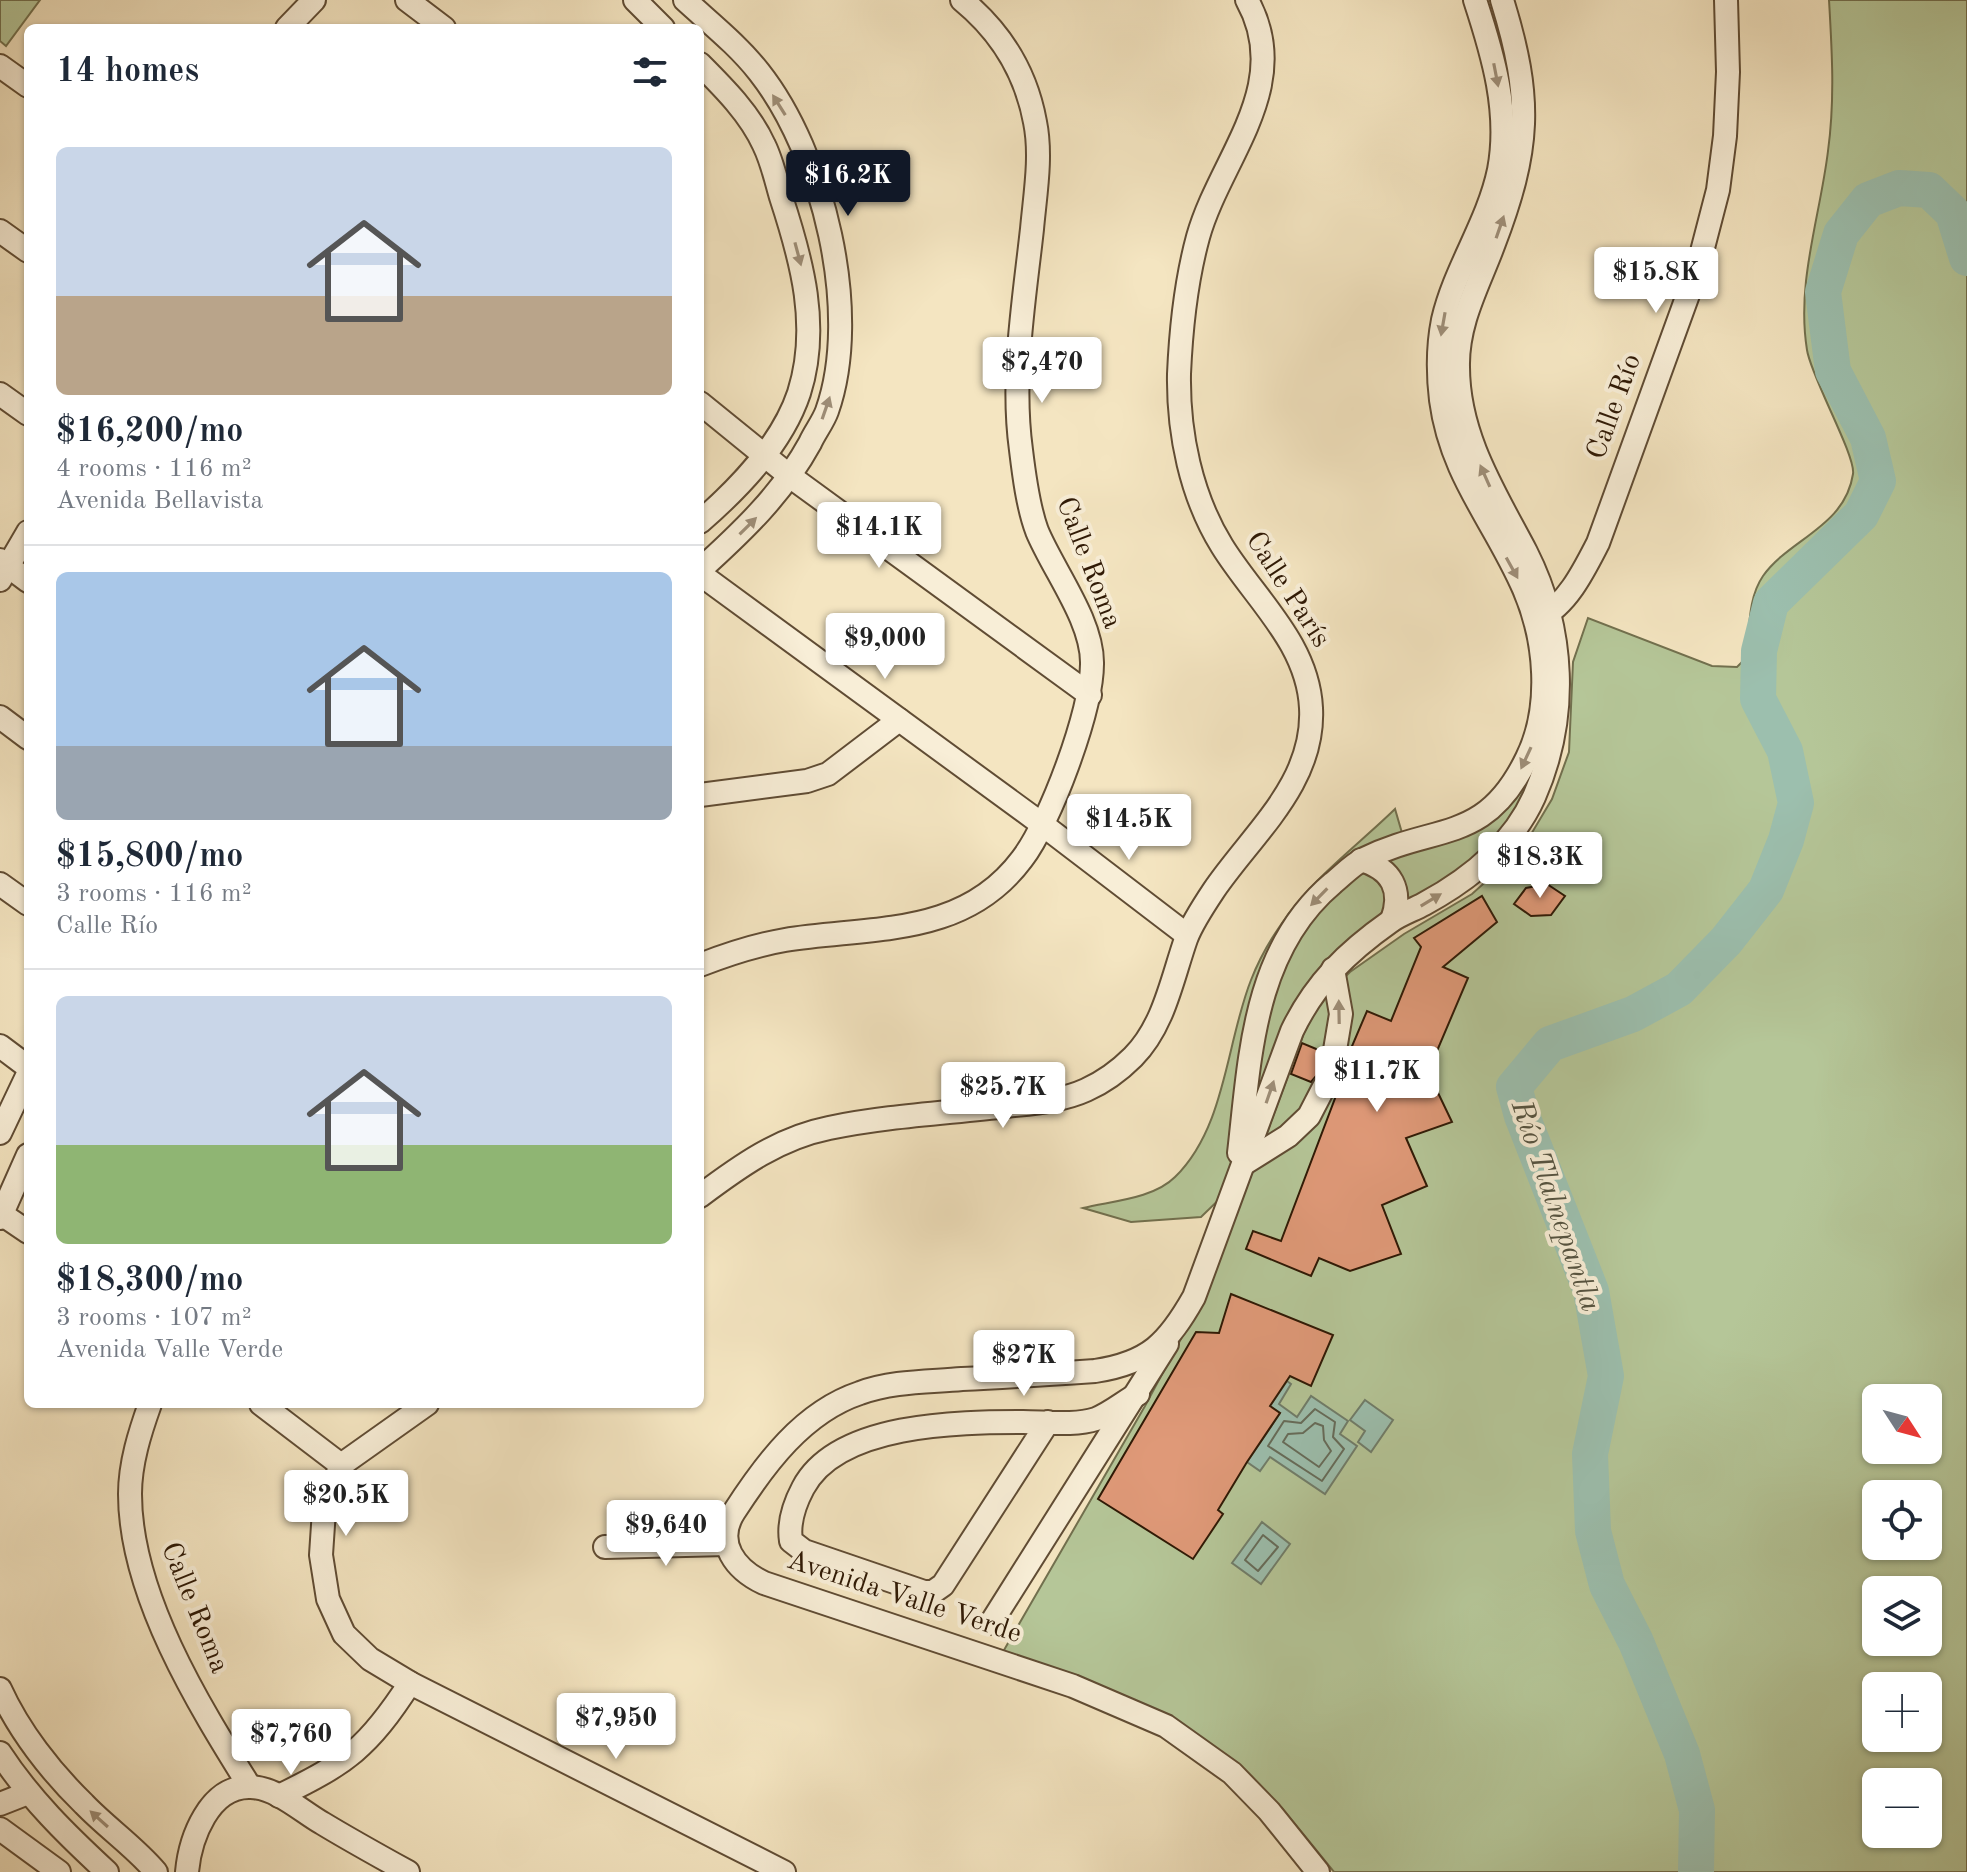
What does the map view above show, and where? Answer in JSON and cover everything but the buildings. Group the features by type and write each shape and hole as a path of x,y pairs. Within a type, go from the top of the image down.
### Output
{"street":[{"path":"291,24 314,0"},
{"path":"407,0 439,24"},
{"path":"635,0 659,24"},
{"path":"685,0 759,72 794,129 821,204 840,283 841,352 827,412 791,477 751,523 704,568"},
{"name":"Calle Roma","path":"704,963 736,951 784,940 919,923 960,912 997,887 1023,858 1043,825 1090,695 1093,661 1085,629 1036,528 1021,448 1018,363 1037,178 1036,125 1025,83 1003,42 962,0"},
{"name":"Calle París","path":"704,1193 750,1159 787,1141 827,1128 1042,1102 1083,1092 1110,1078 1136,1054 1154,1025 1172,988 1187,935 1214,891 1296,778 1309,743 1311,706 1303,668 1285,634 1224,549 1203,512 1192,477 1179,377 1188,282 1199,234 1214,194 1241,144 1258,101 1263,56 1253,10 1247,0"},
{"path":"1235,1192 1250,1058 1269,971 1295,924 1321,893 1361,860 1403,843 1466,827 1493,809 1512,786 1529,755 1540,722 1542,617 1462,477 1449,439 1441,399 1442,323 1491,200 1499,168 1503,128 1494,64 1475,0"},
{"path":"991,1623 1138,1394 1194,1297 1292,1031 1308,998 1333,969 1392,920 1464,880 1493,856 1516,829 1548,760 1556,725 1559,681 1526,553 1483,473 1462,406 1458,367 1462,332 1472,295 1512,191 1522,148 1525,110 1520,63 1502,0"},
{"name":"Calle Río","path":"1542,617 1581,576 1598,543 1698,267 1718,190 1725,136 1728,72 1726,0"},
{"path":"0,66 24,83"},
{"path":"704,68 732,96 764,144 807,288 809,346 798,395 766,455 727,499 704,519"},
{"path":"0,231 24,248"},
{"path":"0,394 24,411"},
{"path":"704,406 791,477 1090,695"},
{"path":"24,538 3,569 24,579"},
{"path":"704,575 1187,935"},
{"path":"0,717 24,735"},
{"path":"704,794 807,781 828,774 899,720"},
{"path":"1361,860 1377,864 1389,874 1396,889 1398,905 1392,920"},
{"path":"0,884 24,901"},
{"path":"1333,969 1341,1014 1334,1056"},
{"path":"0,1046 24,1064"},
{"path":"0,1133 24,1082"},
{"path":"1245,1163 1288,1136 1309,1116 1324,1087"},
{"path":"24,1164 0,1215 24,1230"},
{"path":"605,1547 726,1544 729,1518 785,1443 822,1412 858,1393 896,1384 1125,1366 1155,1351 1176,1329"},
{"path":"1048,1422 943,1585 933,1592 924,1592 804,1551 791,1541 789,1529 795,1503 810,1476 829,1458 877,1437 917,1428 1095,1419 1138,1394"},
{"name":"Calle Roma","path":"149,1408 138,1439 130,1493 135,1546 150,1596 187,1678 250,1787"},
{"path":"266,1408 341,1465"},
{"path":"421,1408 341,1465 324,1510 321,1555 328,1599 344,1634 370,1659 410,1683 784,1872"},
{"name":"Avenida Valle Verde","path":"726,1544 734,1562 747,1575 764,1583 1073,1686 1166,1726 1232,1773 1269,1811 1318,1872"},
{"path":"279,1796 330,1771 360,1748 382,1727 410,1683"},
{"path":"0,1689 46,1762 82,1803 156,1872"},
{"path":"0,1753 28,1793 107,1872"},
{"path":"187,1872 192,1837 203,1818 232,1791 250,1787 279,1796 408,1872"},
{"path":"0,1804 28,1793"},
{"path":"0,1829 59,1872"}],"shaded area":[{"path":"0,0 40,0 6,46 0,41"},
{"path":"1829,0 1967,0 1967,1872 1334,1872 1282,1808 1240,1772 1000,1657 1183,1335 1243,1197 1304,1033 1320,1002 1350,972 1404,934 1472,894 1530,836 1552,799 1569,752 1573,662 1588,618 1712,666 1737,667 1746,658 1754,595 1763,576 1774,563 1828,520 1848,492 1852,465 1810,362 1804,325 1810,250 1830,132 1832,76"},
{"path":"1538,743 1536,783 1490,854 1402,912 1387,886 1388,920 1329,966 1230,1189 1201,1217 1131,1222 1083,1208 1155,1190 1175,1177 1192,1157 1215,1109 1243,1005 1257,966 1292,909 1319,879 1395,809 1407,850 1458,836"}],"water":[{"path":"1287,1381 1291,1384 1279,1404 1297,1417 1311,1396 1348,1421 1340,1434 1357,1446 1325,1494 1270,1457 1260,1471 1247,1462 1280,1413 1270,1406"},
{"path":"1365,1400 1393,1420 1371,1452 1358,1442 1365,1431 1350,1420"},
{"path":"1262,1522 1290,1544 1261,1584 1232,1563"}],"waterway":[{"name":"Río Tlalnepantla","path":"1696,1872 1697,1810 1682,1754 1636,1642 1607,1585 1593,1531 1590,1454 1606,1376 1591,1291 1522,1116 1514,1087 1550,1044 1633,1014 1679,989 1726,941 1766,890 1786,840 1796,803 1785,751 1758,699 1759,651 1771,603 1861,515 1878,481 1868,438 1833,371 1823,292 1841,234 1868,200 1899,188 1929,190 1953,213 1967,258"}],"tunnel":[{"path":"1324,1087 1334,1056"}]}
